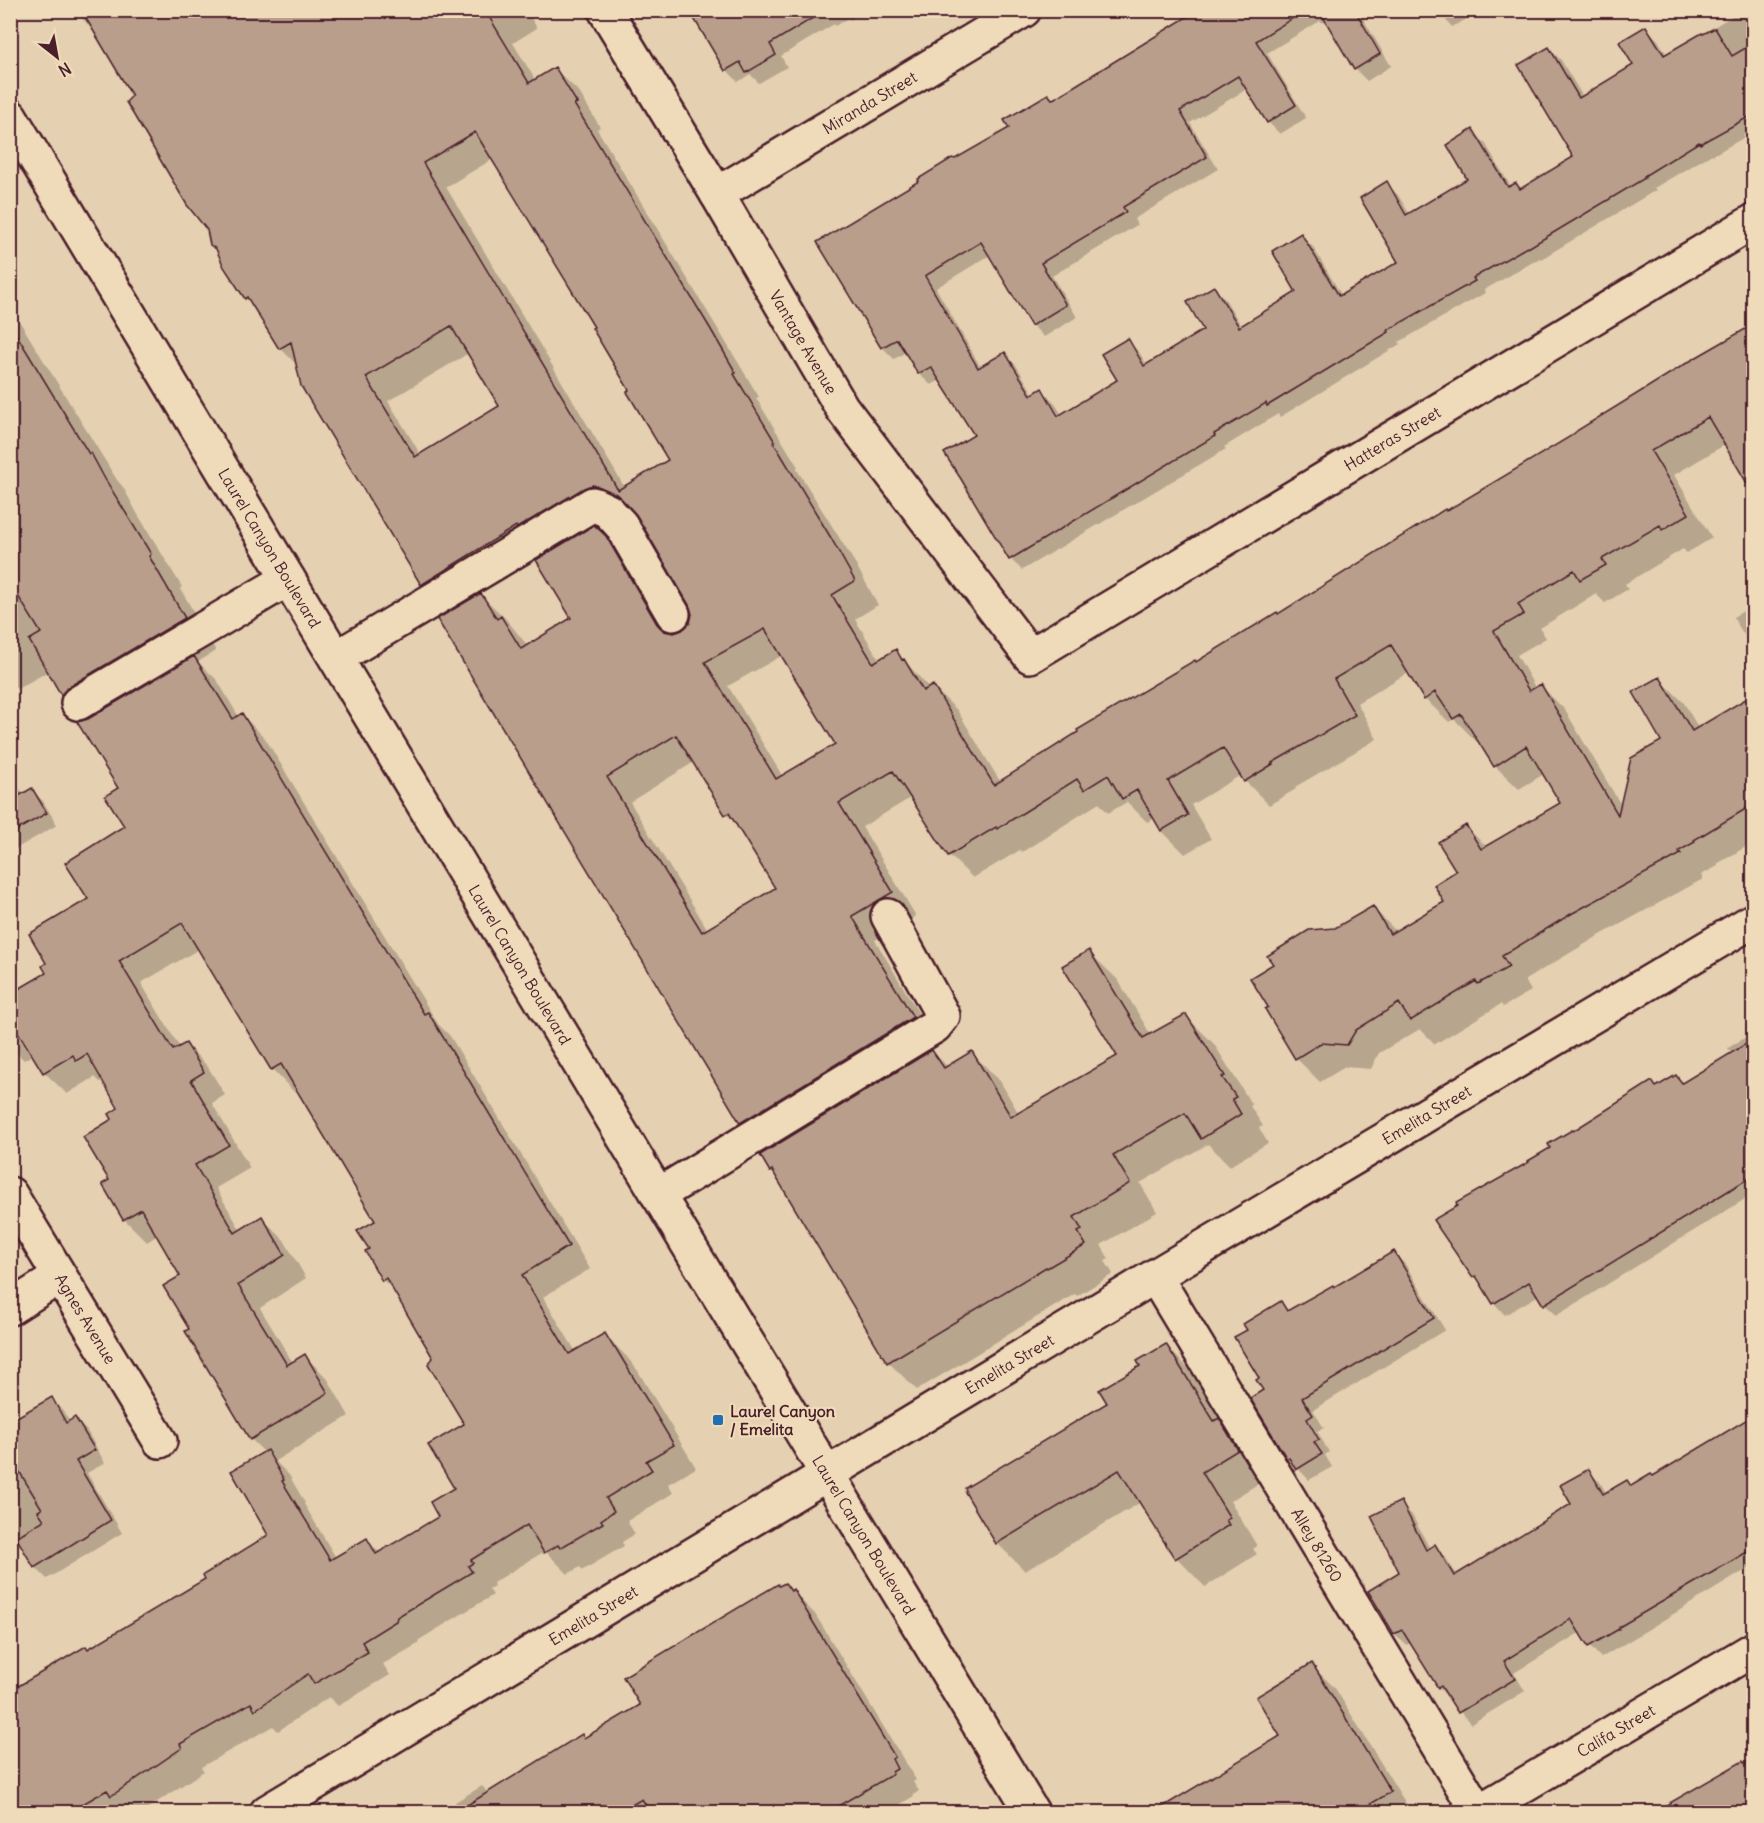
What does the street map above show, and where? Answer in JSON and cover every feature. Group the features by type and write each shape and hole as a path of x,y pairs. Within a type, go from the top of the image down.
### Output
{"street":[{"name":"Vantage Avenue","path":"605,10 717,194 842,408 1030,656"},
{"name":"Miranda Street","path":"717,194 1024,10"},
{"name":"Laurel Canyon Boulevard","path":"10,116 1032,1812"},
{"name":"Hatteras Street","path":"1030,656 1754,221"},
{"path":"336,658 592,504 608,511 621,525 673,614"},
{"path":"78,703 288,579"},
{"path":"658,1194 934,1026 943,1016 888,916"},
{"name":"Emelita Street","path":"267,1812 1155,1276 1754,920"},
{"name":"Agnes Avenue","path":"10,1194 160,1441"},
{"name":"Alley 81260","path":"1155,1276 1478,1812"},
{"path":"10,1308 59,1277"},
{"name":"Califa Street","path":"1478,1812 1754,1648"}],"building":[{"path":"81,10 485,10 529,83 555,67 577,103 574,104 710,328 736,373 734,374 855,581 832,595 873,663 896,649 923,691 933,685 994,785 1078,732 1077,730 1195,660 1196,662 1277,612 1278,614 1445,509 1446,511 1754,324 1754,495 1708,417 1651,451 1689,514 1662,530 1660,525 1602,559 1606,565 1580,580 1574,570 1518,604 1524,614 1494,631 1529,691 1541,684 1618,815 1631,758 1661,741 1633,692 1660,677 1692,731 1754,694 1754,804 1694,840 1695,842 1679,851 1681,854 1571,914 1502,956 1509,967 1478,984 1476,981 1410,1021 1399,1003 1356,1030 1347,1045 1321,1043 1295,1059 1265,1009 1268,1007 1250,978 1273,964 1267,956 1309,930 1335,928 1373,906 1390,934 1444,902 1434,885 1456,871 1438,842 1466,825 1481,849 1560,803 1526,746 1494,767 1461,714 1453,719 1435,692 1424,700 1391,645 1334,679 1355,715 1244,782 1223,748 1168,781 1188,815 1161,831 1137,790 1122,799 1108,775 1084,790 1077,779 997,829 996,827 948,856 893,771 839,803 893,892 852,916 913,1017 740,1123 437,619 481,593 497,619 501,616 521,649 571,618 536,560 594,525 606,536 657,624 664,631 674,633 682,630 690,623 692,614 689,605 637,516 616,494 593,485 584,488 517,528 516,526 421,585 301,386 291,342 279,349 247,297 245,299 224,267 216,249 210,245 207,230 187,205 126,102 132,96","holes":["475,132 594,327 592,328 629,390 627,392 668,460 618,490 423,163","451,326 499,406 415,457 366,377","765,629 835,744 776,779 705,662","676,735 725,815 729,813 775,888 702,932 607,777"]},
{"path":"689,10 826,10 770,44 776,55 746,73 740,62 725,71"},
{"path":"1198,10 1306,10 1256,41 1296,105 1267,123 1238,76 1180,111 1207,157 1123,207 1126,212 1041,263 1066,305 1031,326 981,242 925,276 978,368 1005,352 1031,395 1042,388 1058,416 1117,380 1101,354 1128,338 1144,366 1203,330 1187,302 1214,286 1239,327 1296,292 1272,251 1301,233 1339,296 1398,262 1360,198 1387,181 1406,215 1467,179 1447,145 1473,129 1508,187 1516,183 1520,189 1573,157 1518,65 1549,47 1579,98 1633,65 1619,42 1646,26 1664,55 1715,28 1732,56 1754,43 1754,114 1700,144 1699,142 1644,176 1645,178 1473,278 1475,281 1388,330 1389,332 1267,406 1266,403 1214,434 1215,436 1009,560 944,453 974,435 931,367 918,374 897,339 881,348 817,242 919,181 918,179 952,158 955,159 1009,128 1004,120 1048,94 1052,99 1055,98"},
{"path":"1319,10 1355,10 1380,54 1354,70"},
{"path":"10,324 89,454 91,453 151,554 149,556 185,618 68,687 61,695 29,640 41,633 10,583"},
{"path":"194,656 233,719 242,713 424,1014 428,1012 569,1246 522,1275 569,1354 605,1333 674,1445 646,1461 652,1470 606,1498 614,1511 601,1520 603,1523 560,1548 558,1545 544,1553 527,1525 471,1560 473,1563 468,1566 472,1572 397,1617 396,1621 362,1642 368,1652 314,1684 308,1674 255,1710 251,1703 180,1744 182,1748 111,1796 107,1790 69,1812 10,1812 10,1691 86,1646 88,1649 205,1579 203,1575 268,1535 231,1471 267,1450 284,1480 282,1481 330,1560 367,1538 376,1554 438,1517 430,1502 454,1488 428,1445 464,1424 428,1364 433,1358 386,1278 382,1281 365,1251 369,1249 357,1231 375,1221 281,1064 271,1070 182,923 119,961 173,1050 186,1043 204,1072 191,1080 229,1145 195,1165 235,1233 262,1216 285,1255 238,1285 287,1365 305,1354 328,1393 250,1440 185,1331 189,1329 163,1286 180,1276 141,1209 123,1220 102,1184 109,1180 83,1137 112,1119 109,1114 118,1108 87,1054 76,1061 73,1055 43,1073 10,1019 10,994 46,973 42,966 46,963 29,934 88,899 65,863 124,826 105,796 118,788 77,722 88,719"},
{"path":"32,788 47,813 10,834 10,801"},
{"path":"1089,950 1143,1038 1186,1014 1225,1076 1222,1077 1236,1097 1232,1099 1241,1114 1201,1139 1185,1113 1113,1155 1130,1183 1074,1217 1082,1230 1078,1232 1086,1245 887,1363 772,1170 770,1172 760,1155 932,1050 944,1068 972,1051 1011,1117 1117,1056 1062,966"},
{"path":"1754,1039 1754,1175 1543,1305 1529,1282 1493,1304 1476,1276 1472,1277 1433,1220 1457,1206 1456,1203 1529,1162 1550,1148 1548,1144 1573,1131 1652,1081 1656,1087 1676,1075 1682,1083"},
{"path":"1394,1251 1434,1318 1302,1398 1313,1415 1307,1419 1319,1440 1314,1442 1322,1454 1296,1470 1250,1398 1263,1390 1256,1380 1259,1378 1234,1337 1247,1330 1243,1324 1281,1301 1287,1311 1333,1285 1334,1287"},
{"path":"1166,1344 1214,1421 1219,1418 1238,1450 1202,1472 1230,1518 1226,1520 1229,1525 1175,1559 1119,1470 996,1544 965,1492 965,1488 1107,1403 1099,1390 1140,1366 1137,1361"},
{"path":"52,1397 66,1423 75,1417 95,1450 76,1461 111,1520 34,1568 16,1537 44,1520 38,1511 42,1509 10,1456 10,1421"},
{"path":"1754,1415 1754,1548 1588,1647 1571,1619 1504,1661 1515,1679 1458,1713 1441,1686 1438,1688 1402,1630 1394,1634 1368,1591 1399,1572 1371,1516 1401,1501 1426,1550 1435,1544 1454,1576 1571,1504 1560,1485 1589,1469 1603,1494 1627,1480 1631,1486 1651,1474 1653,1476"},
{"path":"785,1583 791,1591 793,1589 895,1757 892,1759 897,1769 892,1772 893,1774 828,1812 650,1812 642,1799 619,1812 456,1812 582,1734 584,1738 640,1705 623,1677 778,1584 779,1586"},
{"path":"1312,1663 1391,1792 1357,1812 1154,1812 1280,1736 1256,1697"},
{"path":"1754,1758 1754,1812 1654,1812 1743,1761 1744,1763"}],"place":[{"name":"Laurel Canyon / Emelita","path":"718,1420"}]}
